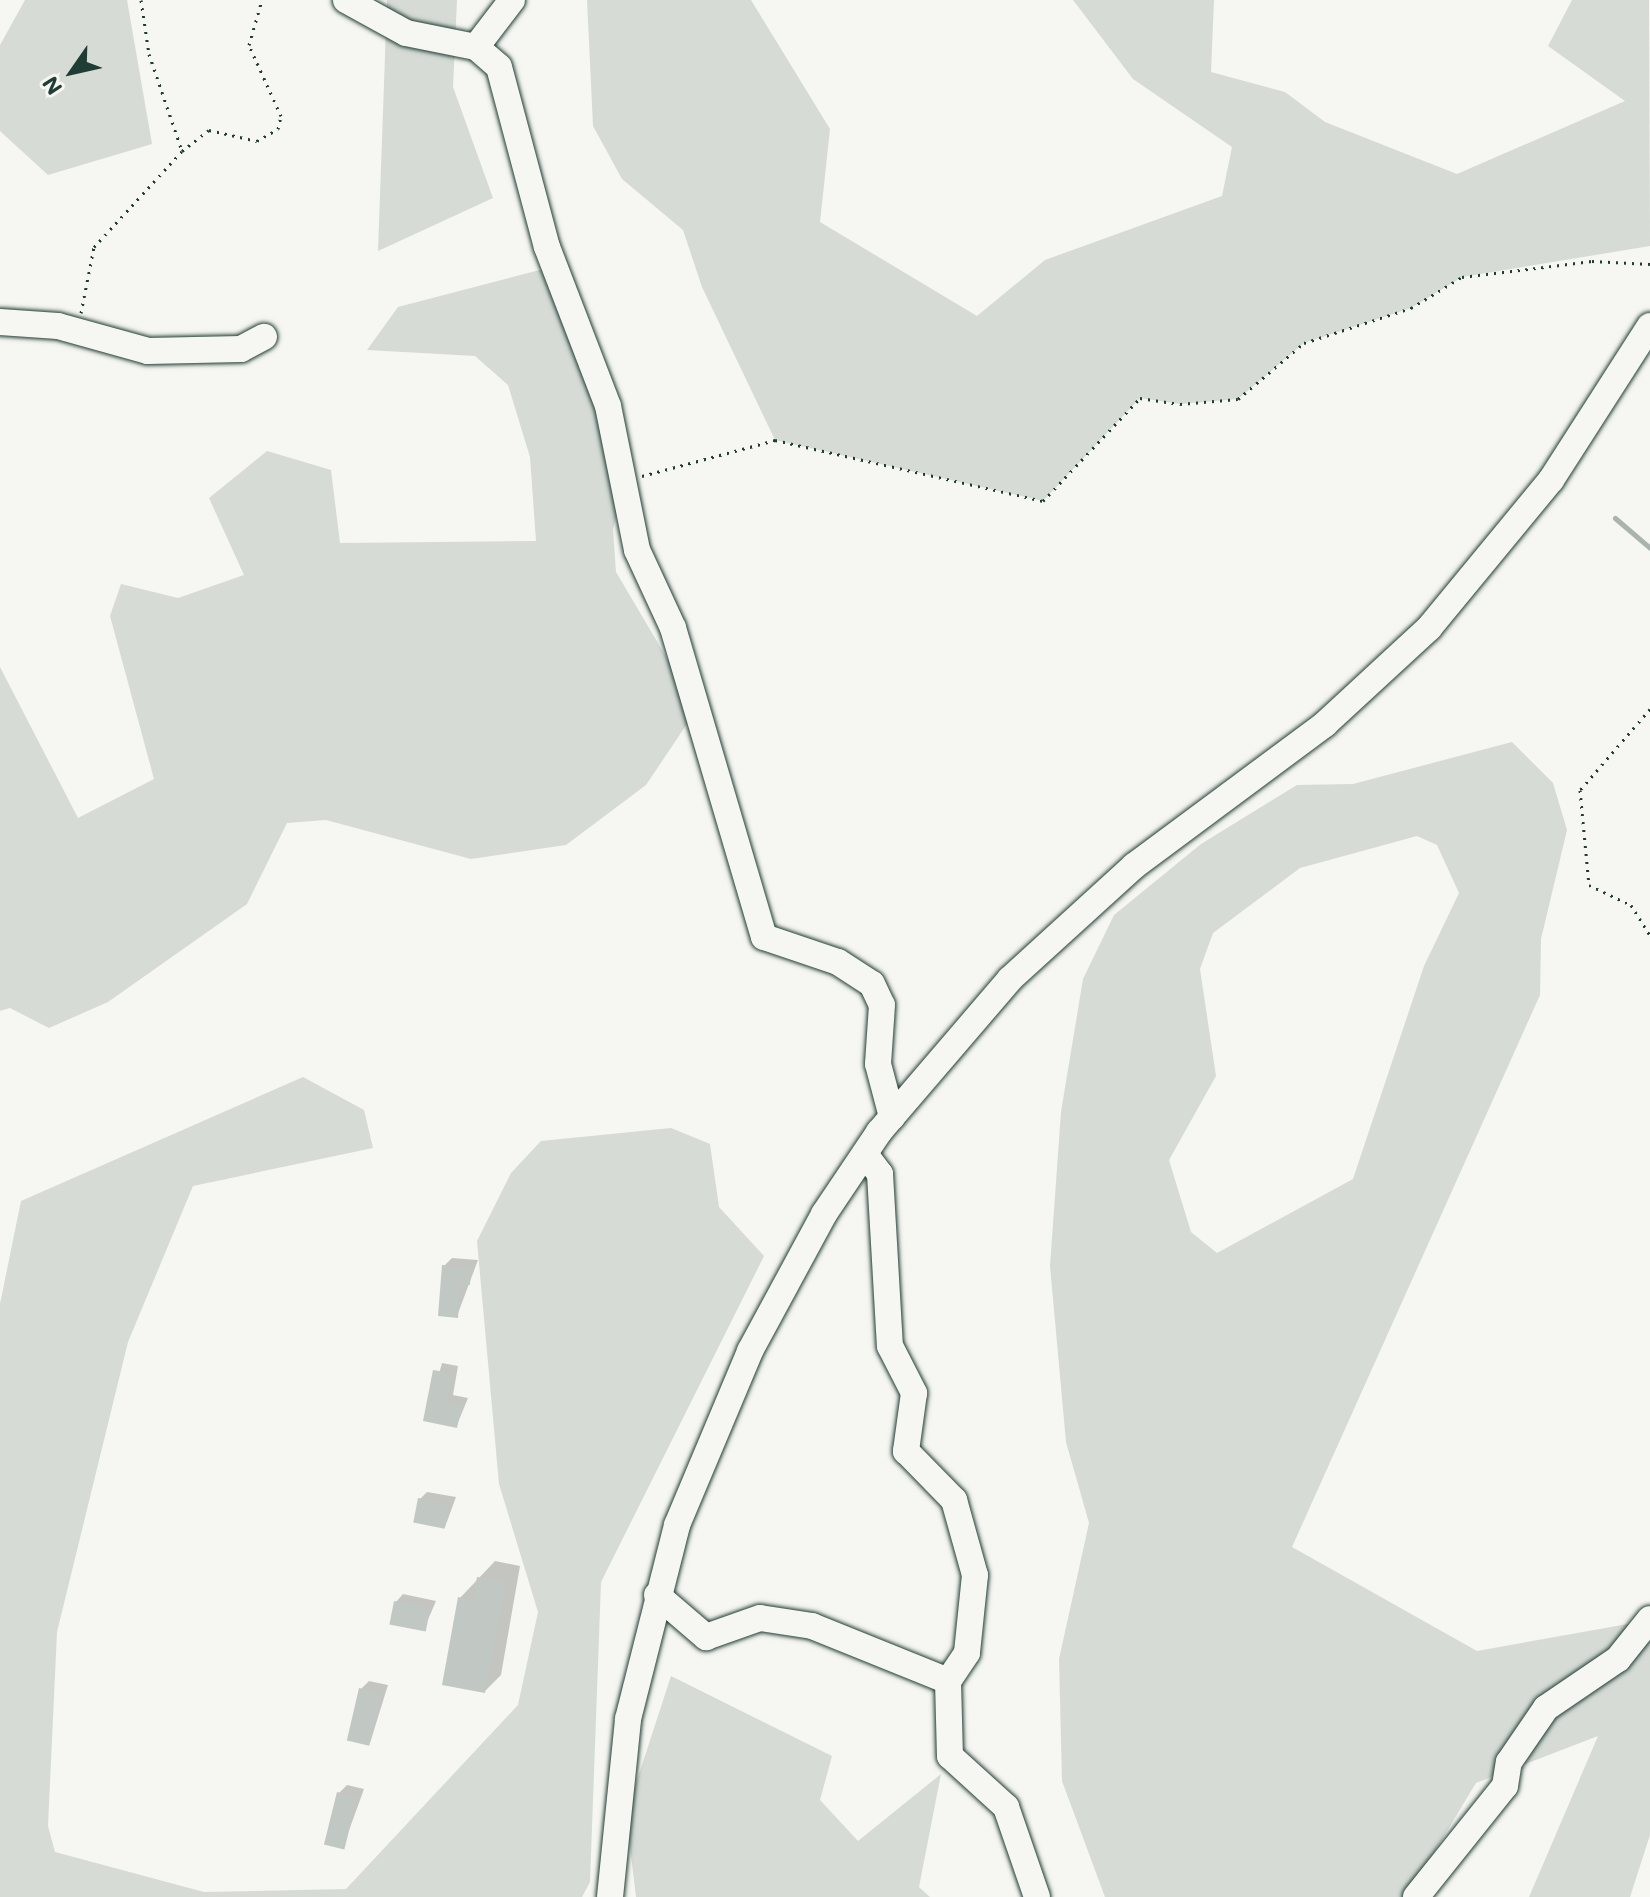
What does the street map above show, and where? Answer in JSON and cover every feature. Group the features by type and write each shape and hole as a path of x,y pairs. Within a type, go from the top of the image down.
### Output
{"street":[{"path":"346,0 406,33 476,47 507,84 547,247 590,352 626,481 637,550 673,628 764,937 838,962 872,984 882,1005 878,1064 892,1117"},
{"path":"476,47 512,0"},
{"path":"0,322 80,332 148,351 241,349 264,337"},
{"path":"610,1897 628,1719 657,1595 697,1470 750,1351 865,1154 892,1117 1010,979 1076,917 1325,724 1429,628 1551,480 1650,326"},
{"path":"865,1154 880,1174 890,1346 914,1393 906,1451 954,1500 975,1575 967,1653 948,1681 950,1756 1006,1807 1037,1897"},
{"path":"657,1595 706,1637 760,1618 812,1626 948,1681"},
{"path":"1416,1897 1505,1786 1509,1762 1546,1708 1618,1659 1650,1619"}],"path":[{"path":"141,0 149,54 182,151"},
{"path":"80,332 94,247 182,151 209,130 257,141 278,129 281,116 249,45 262,0"},
{"path":"626,481 775,440 1043,501 1140,398 1180,404 1238,399 1304,343 1411,308 1462,277 1592,261 1650,264"},
{"path":"1650,709 1580,790 1589,885 1631,905 1650,936"}],"shaded area":[{"path":"25,0 127,0 152,144 48,175 0,131 0,45"},
{"path":"387,0 457,0 453,87 493,198 378,251"},
{"path":"587,0 751,0 830,129 820,222 977,316 1045,260 1222,196 1232,147 1133,79 1073,0 1214,0 1211,72 1285,92 1325,122 1457,174 1625,101 1548,46 1572,0 1649,0 1650,246 1462,277 1411,308 1304,343 1238,399 1180,404 1140,398 1043,501 775,440 702,287 683,230 622,179 593,126"},
{"path":"555,266 626,481 613,529 616,572 697,709 646,785 566,845 471,859 326,820 287,823 247,904 108,1002 49,1028 10,1008 0,1011 0,667 78,818 154,779 110,616 121,584 178,598 244,575 209,498 267,451 331,470 340,543 536,541 530,457 508,385 475,356 367,350 398,307"},
{"path":"1512,742 1553,783 1567,830 1541,939 1540,995 1292,1547 1477,1651 1650,1620 1650,1835 1630,1897 1529,1897 1598,1736 1476,1783 1407,1897 1105,1897 1062,1781 1059,1659 1089,1523 1066,1442 1050,1266 1061,1112 1083,979 1114,915 1201,844 1297,785 1353,784","holes":["1417,836 1437,845 1459,893 1424,966 1353,1179 1217,1253 1191,1232 1169,1160 1216,1076 1200,969 1213,933 1300,868"]},
{"path":"303,1077 364,1110 373,1148 193,1186 128,1342 57,1632 48,1826 55,1852 204,1892 346,1889 518,1705 538,1612 499,1484 477,1241 511,1173 541,1141 671,1128 710,1144 719,1207 764,1256 601,1582 590,1882 582,1897 0,1897 0,1304 21,1201"},
{"path":"671,1676 832,1756 820,1800 858,1841 941,1774 919,1887 930,1897 636,1897 626,1814"}],"building":[{"path":"442,1265 471,1267 470,1285 460,1285 458,1318 438,1316"},
{"path":"433,1370 452,1373 447,1402 462,1404 457,1428 423,1421"},
{"path":"418,1498 449,1504 445,1529 413,1523"},
{"path":"477,1577 506,1581 485,1693 442,1685 458,1597 473,1600"},
{"path":"394,1601 430,1608 426,1632 389,1625"},
{"path":"359,1688 381,1693 369,1746 347,1741"},
{"path":"337,1792 357,1797 344,1849 324,1844"}],"waterway":[{"path":"1615,518 1650,548"}]}
